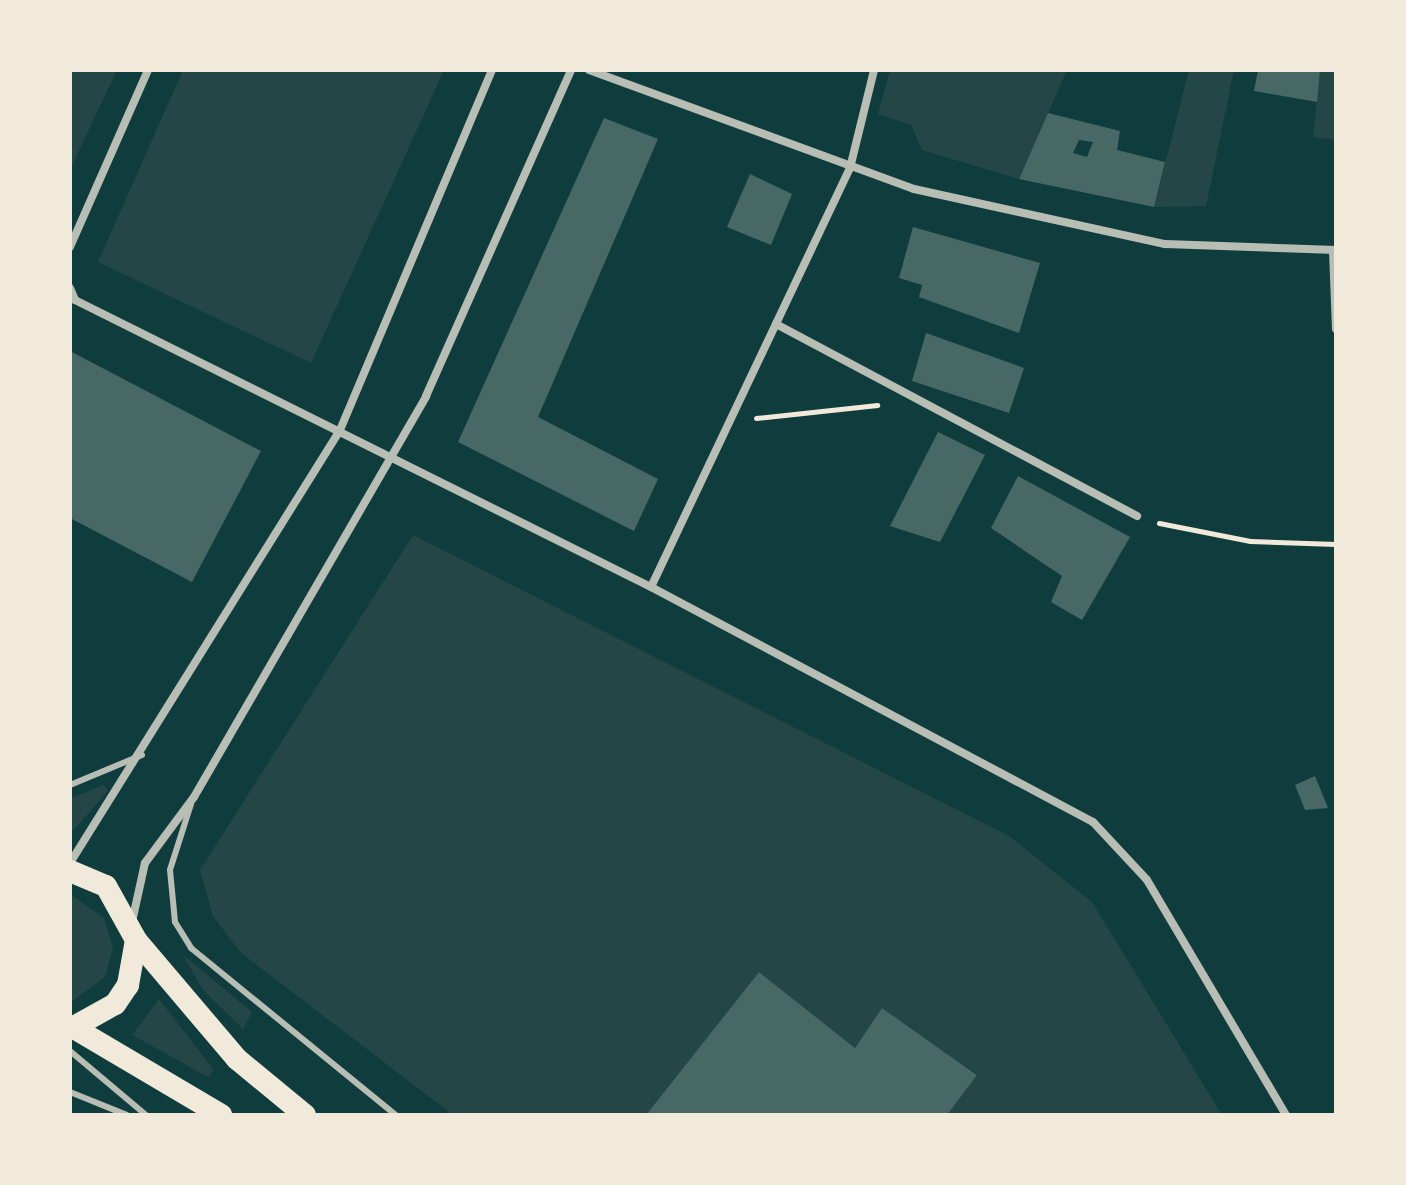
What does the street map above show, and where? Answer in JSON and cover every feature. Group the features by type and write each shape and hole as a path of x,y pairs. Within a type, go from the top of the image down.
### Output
{"highway":[{"path":"70,871 106,886 134,931 237,1059 305,1115"},
{"path":"72,1028 96,1019 128,985 134,931"},
{"path":"72,1028 221,1115"}],"street":[{"path":"70,247 148,70"},
{"path":"70,863 142,755 340,430 492,70"},
{"path":"134,931 145,863 194,797 392,456 571,70"},
{"path":"589,70 850,168 1165,244 1334,250 1336,329"},
{"path":"651,587 850,168 874,70"},
{"path":"70,288 75,300 651,587 1093,822 1147,880 1286,1115"},
{"path":"776,324 1137,516"}],"lane":[{"path":"70,785 142,755"},
{"path":"194,797 170,870 175,922 191,948 396,1115"},
{"path":"70,1051 146,1115"},
{"path":"70,1092 127,1115"}],"path":[{"path":"731,420 920,401"},
{"path":"1137,516 1250,541 1336,544"}],"shaded area":[{"path":"70,70 117,70 70,170"},
{"path":"183,70 444,70 311,363 98,262"},
{"path":"890,70 1067,70 1019,179 922,150 911,125 878,114"},
{"path":"1189,70 1234,70 1206,206 1154,207"},
{"path":"1320,70 1336,70 1336,140 1313,137"},
{"path":"413,535 1009,836 1092,902 1222,1115 947,1115 977,1074 882,1008 855,1048 759,972 646,1115 453,1115 240,952 213,916 200,870"},
{"path":"104,785 108,791 70,834 70,798"},
{"path":"70,894 104,918 113,947 105,977 70,1003"},
{"path":"183,955 252,1012 243,1029 203,990"},
{"path":"159,999 214,1070 208,1077 132,1035"}],"building":[{"path":"1258,70 1320,70 1317,102 1254,91"},
{"path":"1048,113 1120,131 1117,150 1165,162 1154,207 1019,179","holes":["1079,140 1093,142 1087,157 1073,153"]},
{"path":"604,118 658,139 538,417 658,479 634,531 458,442"},
{"path":"750,174 792,194 771,245 727,227"},
{"path":"913,227 1040,263 1019,333 919,297 922,285 899,278"},
{"path":"926,333 1024,368 1009,413 912,381"},
{"path":"70,351 261,451 192,582 70,518"},
{"path":"938,432 985,455 940,542 890,526"},
{"path":"1018,476 1130,537 1082,620 1051,602 1062,576 991,528"},
{"path":"1315,776 1328,808 1305,810 1295,785"},
{"path":"759,972 855,1048 882,1008 977,1075 947,1115 646,1115"}]}
